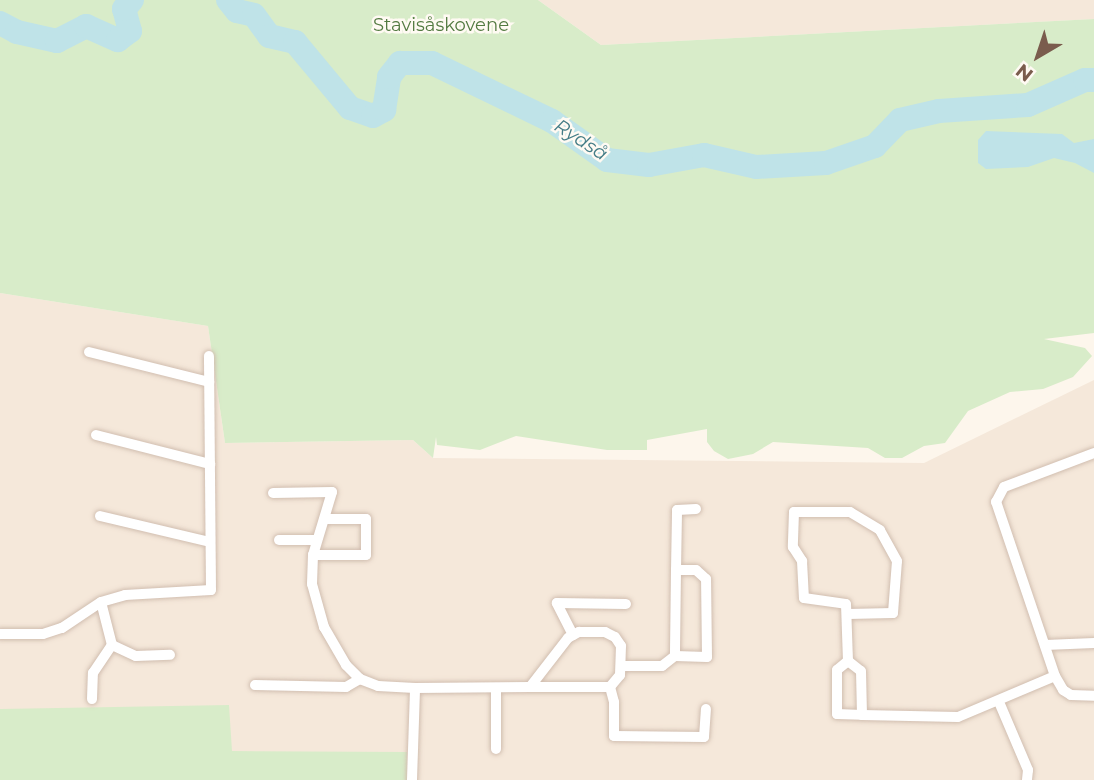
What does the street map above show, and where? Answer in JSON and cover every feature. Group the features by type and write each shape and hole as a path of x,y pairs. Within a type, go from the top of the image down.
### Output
{"street":[{"path":"89,352 209,382"},
{"path":"0,635 43,634 62,628 101,602 125,595 211,590 209,356"},
{"path":"96,435 210,464"},
{"path":"1094,453 1004,487 996,502 1055,676 1063,690 1071,695 1094,696"},
{"path":"273,493 332,492 313,555 313,584 324,627 346,665 360,679 377,685 415,688 610,687"},
{"path":"675,656 677,510 696,509"},
{"path":"848,614 893,613 897,561 880,530 850,512 794,512 793,547 802,561 804,598 846,604 848,661"},
{"path":"100,516 210,542"},
{"path":"313,555 366,555 366,519 326,519"},
{"path":"279,540 317,540"},
{"path":"622,666 662,666 675,656 706,657 706,579 696,570 676,570"},
{"path":"101,602 113,645 136,656 170,655"},
{"path":"573,635 558,603 626,604"},
{"path":"530,687 573,635 579,632 605,632 615,637 621,646 620,675 610,687"},
{"path":"1045,645 1094,643"},
{"path":"92,699 93,673 113,645"},
{"path":"848,661 837,670 837,714 958,717 999,702 1055,676"},
{"path":"848,661 861,671 862,715"},
{"path":"256,685 346,688 360,679"},
{"path":"610,687 614,702 614,736 704,737 706,709"},
{"path":"412,780 415,688"},
{"path":"496,688 496,749"},
{"path":"999,702 1028,770 1027,780"}],"shaded area":[{"path":"538,0 1094,0 1094,19 601,45"},
{"path":"0,293 208,326 225,443 413,440 433,458 924,463 1094,380 1094,780 0,780"}],"green space":[{"name":"Stavisåskovene","path":"0,0 538,0 601,45 1094,19 1094,333 1044,339 1085,348 1092,356 1073,377 1043,389 1010,392 968,411 945,443 924,446 902,458 885,458 868,448 773,442 753,454 728,459 714,451 707,442 707,429 647,440 647,450 607,450 516,436 480,450 437,445 436,437 433,458 413,440 225,443 208,326 0,293"},
{"path":"229,705 232,751 407,752 407,780 0,780 0,709"}],"water":[{"path":"986,131 1062,134 1074,143 1094,139 1094,173 1075,163 1054,158 1028,167 986,169 978,163 978,140"}],"waterway":[{"name":"Rydså","path":"0,23 17,32 57,41 86,26 118,40 130,31 124,9 132,0"},
{"name":"Rydså","path":"228,0 237,11 254,15 269,36 295,42 350,108 373,116 384,110 389,77 400,63 432,63 552,121 607,160 649,165 704,155 756,167 826,163 875,146 900,120 939,111 1028,105 1085,80 1094,80"}]}
